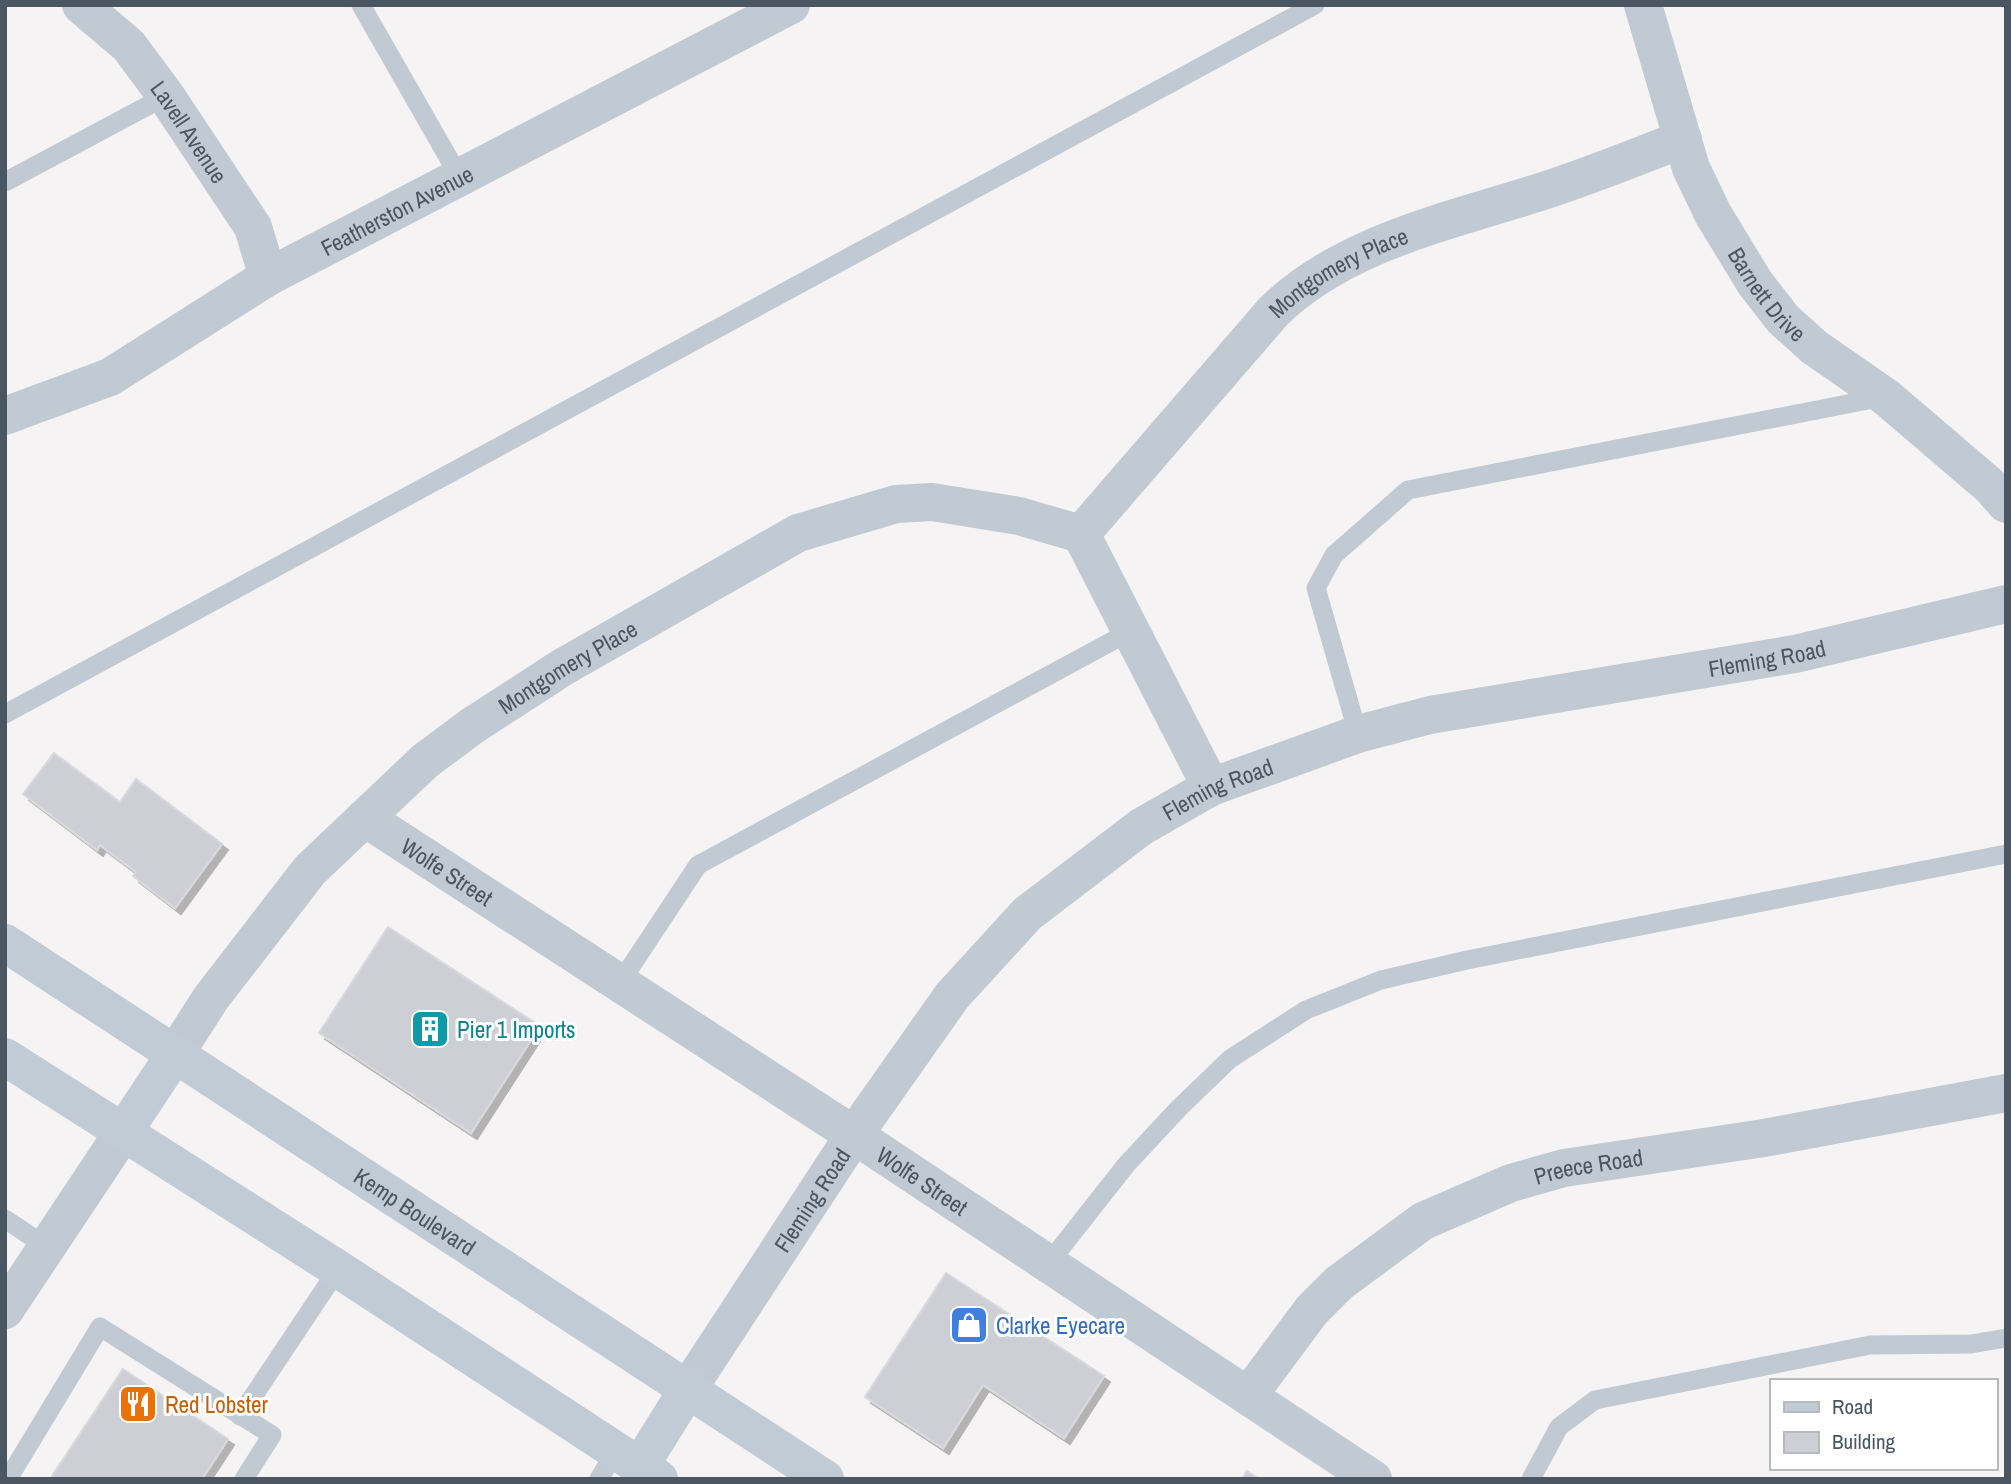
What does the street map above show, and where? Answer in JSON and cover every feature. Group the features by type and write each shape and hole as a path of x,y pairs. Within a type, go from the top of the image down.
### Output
{"main road":[{"name":"Kemp Boulevard","path":"5,943 825,1479"},
{"path":"124,1131 175,1054"},
{"path":"5,1058 338,1269 638,1472 688,1389"}],"street":[{"name":"Lavell Avenue","path":"81,5 129,46 166,96 253,227 268,277"},
{"name":"Barnett Drive","path":"1643,5 1691,168 1713,214 1755,283 1783,319 1814,347 1886,397 1990,486 2006,504"},
{"name":"Featherston Avenue","path":"5,416 110,377 268,277 460,178 773,10"},
{"name":"Montgomery Place","path":"175,1054 211,998 310,870 425,761 472,726 563,667 798,533 896,504 932,502 1019,516 1081,534 1273,312 1292,293 1322,272 1393,240 1555,187 1683,139"},
{"path":"1081,534 1211,788"},
{"name":"Fleming Road","path":"688,1389 854,1135 952,996 1027,915 1141,827 1211,788 1358,734 1430,715 1795,654 2006,604"},
{"name":"Wolfe Street","path":"365,818 854,1135 1373,1479"},
{"name":"Preece Road","path":"1248,1396 1312,1310 1339,1283 1423,1221 1511,1183 1563,1168 1764,1138 2006,1093"},
{"path":"5,1310 124,1131"}],"lane":[{"path":"361,5 460,178"},
{"path":"5,714 1315,5"},
{"path":"5,182 166,96"},
{"path":"1358,734 1316,588 1334,555 1408,490 1886,397"},
{"path":"620,983 698,865 1131,631"},
{"path":"1048,1264 1126,1165 1179,1108 1230,1059 1306,1010 1381,980 1467,960 2006,854"},
{"path":"5,1219 47,1247"},
{"path":"240,1416 338,1269"},
{"path":"8,1479 100,1327 272,1435 244,1479"},
{"path":"1531,1479 1559,1427 1595,1400 1870,1345 1971,1344 2006,1338"}],"building":[{"path":"54,753 120,802 136,779 222,844 175,908 133,876 136,872 100,845 97,850 23,794"},
{"name":"Pier 1 Imports","path":"388,927 540,1026 471,1133 319,1033"},
{"name":"Clarke Eyecare","path":"946,1273 1104,1376 1064,1438 983,1385 943,1448 865,1397"},
{"name":"Red Lobster","path":"123,1369 228,1439 202,1479 56,1479 52,1476"},
{"path":"1247,1471 1259,1479 1242,1479"}],"place":[{"name":"Pier 1 Imports","path":"430,1029"},
{"name":"Clarke Eyecare","path":"969,1325"},
{"name":"Red Lobster","path":"138,1404"}]}
